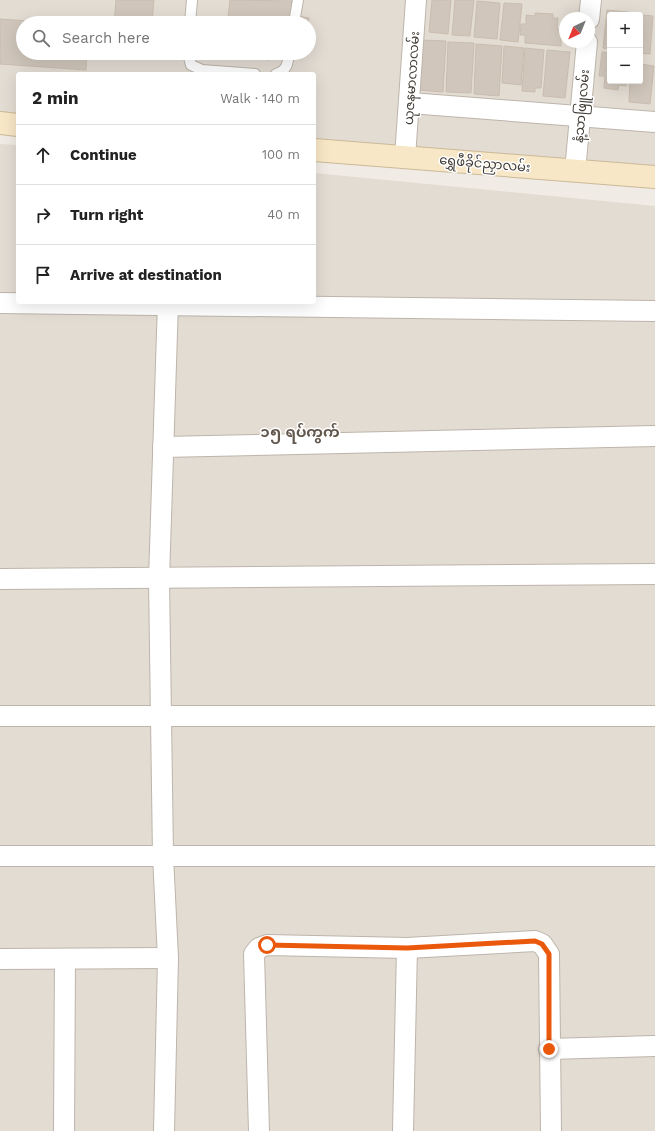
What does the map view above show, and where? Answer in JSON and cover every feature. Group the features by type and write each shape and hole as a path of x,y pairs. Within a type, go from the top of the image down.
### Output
{"street":[{"name":"ယုဇနမာလာလမ်း","path":"406,157 416,0"},
{"path":"590,12 591,0"},
{"name":"နံ့သာဖြူလမ်း","path":"575,171 586,48"},
{"path":"410,103 655,122"},
{"path":"0,123 16,125"},
{"name":"ရွှေဖီခိုင်ညှာလမ်း","path":"316,150 655,177"},
{"path":"0,303 16,303"},
{"path":"164,1131 168,958 163,856 159,579 168,304 655,311"},
{"path":"163,446 655,436"},
{"path":"0,579 159,579 655,574"},
{"path":"0,716 655,716"},
{"path":"0,856 655,856"},
{"path":"259,1131 254,954 260,948 267,945 407,948 535,941 542,944 549,954 551,1131"},
{"path":"403,1131 407,948"},
{"path":"0,959 168,958"},
{"path":"64,1131 65,959"},
{"path":"549,1049 655,1046"}],"lane":[{"path":"191,16 192,0"},
{"path":"295,16 298,0"},
{"path":"189,60 190,65 202,70 228,72"},
{"path":"282,72 287,66 288,60"}],"shaded area":[{"path":"0,0 655,0 655,174 316,144 316,72 16,72 16,118 0,116"},
{"path":"0,144 16,145 16,304 316,304 316,173 655,206 655,1131 0,1131"}],"building":[{"path":"116,0 154,0 153,16 115,16"},
{"path":"230,0 294,1 292,15 298,16 228,16"},
{"path":"432,0 451,0 448,34 429,32"},
{"path":"455,0 474,0 470,36 452,35"},
{"path":"477,1 500,3 497,39 474,37"},
{"path":"504,3 522,4 518,42 500,40"},
{"path":"607,10 628,12 607,12 607,49 603,48"},
{"path":"535,13 553,14 553,18 558,18 557,29 559,29 559,46 525,43 525,35 520,35 521,24 526,24 526,15 535,16"},
{"path":"643,15 653,16 650,54 643,53"},
{"path":"0,19 16,20 16,60 87,60 86,70 0,64"},
{"path":"421,40 446,41 443,92 418,90"},
{"path":"448,42 474,43 471,93 446,92"},
{"path":"476,44 502,46 499,96 474,94"},
{"path":"504,46 524,48 521,85 502,83"},
{"path":"525,48 544,50 541,88 535,88 535,92 522,91"},
{"path":"547,50 570,52 565,98 543,96"},
{"path":"602,52 607,53 607,84 626,84 626,86 619,85 618,90 604,88 605,76 599,76"},
{"path":"643,64 654,66 650,104 629,102 630,84 643,84"}],"district":[{"name":"၁၅ ရပ်ကွက်","path":"300,432"}],"route":[{"path":"267,945 407,948 535,941 542,944 549,954 549,1049"}]}
